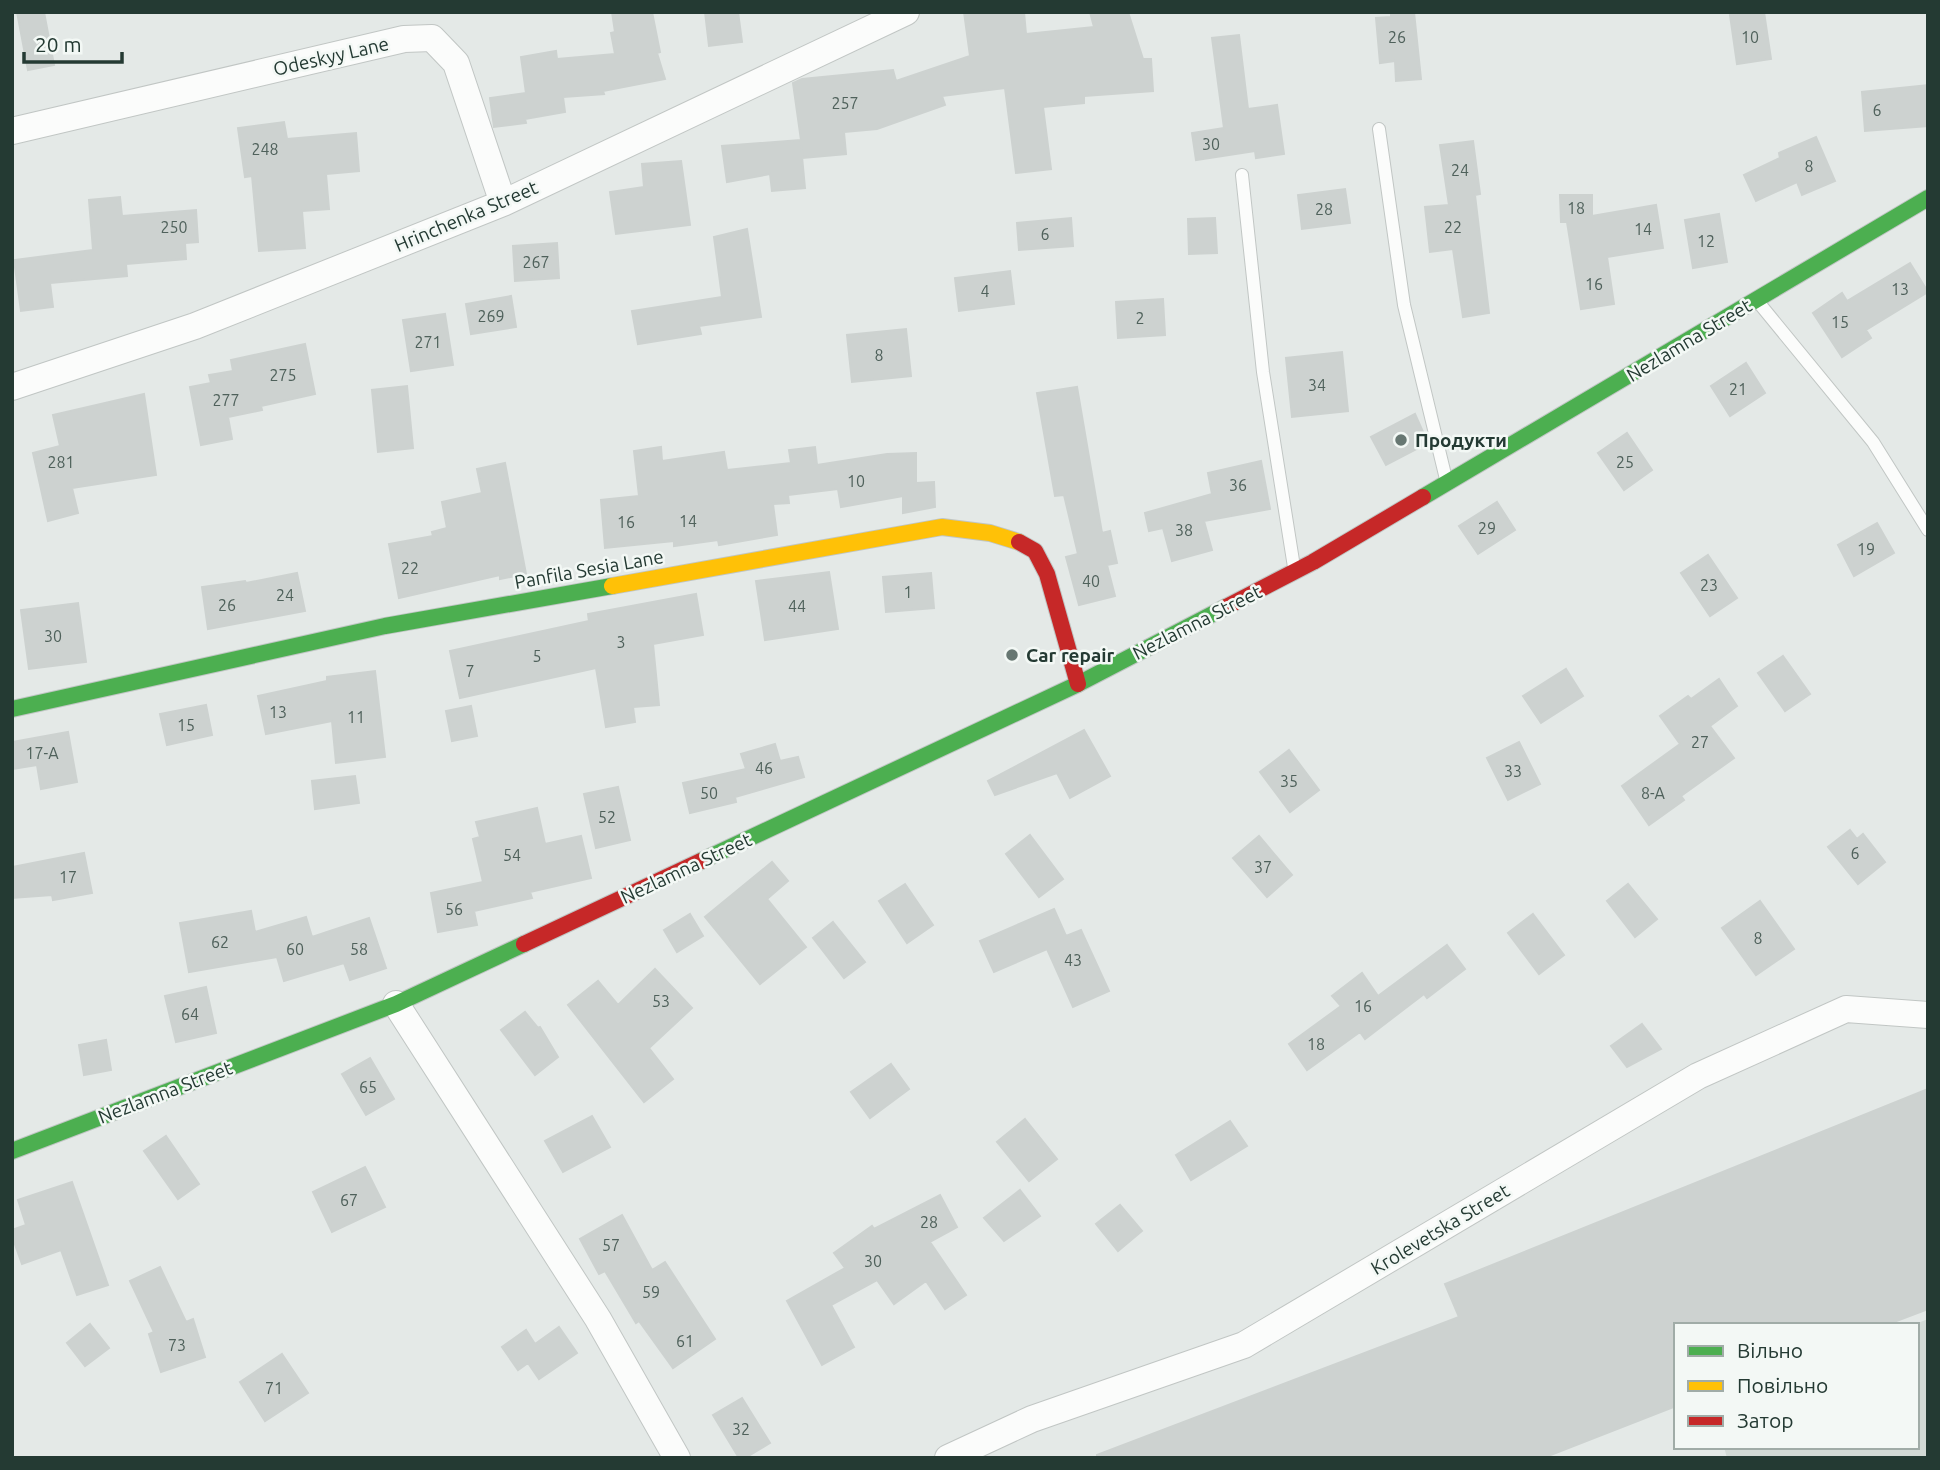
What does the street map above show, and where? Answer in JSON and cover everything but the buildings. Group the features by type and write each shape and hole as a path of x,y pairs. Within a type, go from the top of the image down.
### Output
{"street":[{"name":"Hrinchenka Street","path":"12,387 195,326 503,203 906,12"},
{"name":"Odeskyy Lane","path":"12,131 404,39 432,38 456,64 503,203"},
{"name":"Nezlamna Street","path":"12,1151 396,1004 1078,684 1295,571 1928,198"},
{"name":"Panfila Sesia Lane","path":"12,709 385,626 942,527 976,529 1010,539 1036,552 1049,579 1078,684"},
{"path":"396,1004 598,1319 677,1458"},
{"name":"Krolevetska Street","path":"948,1458 1032,1419 1244,1345 1711,1070 1846,1009 1928,1014"}],"lane":[{"path":"1379,129 1404,304 1447,483"},
{"path":"1242,175 1263,372 1295,571"},
{"path":"1757,300 1873,442 1928,530"}],"shaded area":[{"path":"1928,1319 1928,1458 1727,1458 1725,1449 1919,1449 1918,1323"}],"traffic: fast":[{"path":"1423,497 1928,198"},
{"path":"12,709 385,626 612,586"},
{"path":"701,861 1078,684 1226,607"},
{"path":"12,1151 396,1004 524,944"}],"traffic: slow":[{"path":"612,586 942,527 990,533 1019,542"}],"traffic: jam":[{"path":"1226,607 1313,562 1423,497"},
{"path":"1019,542 1035,551 1047,574 1078,684"},
{"path":"524,944 701,861"}],"place":[{"name":"Продукти","path":"1401,440"},
{"name":"Car repair","path":"1012,655"}]}
